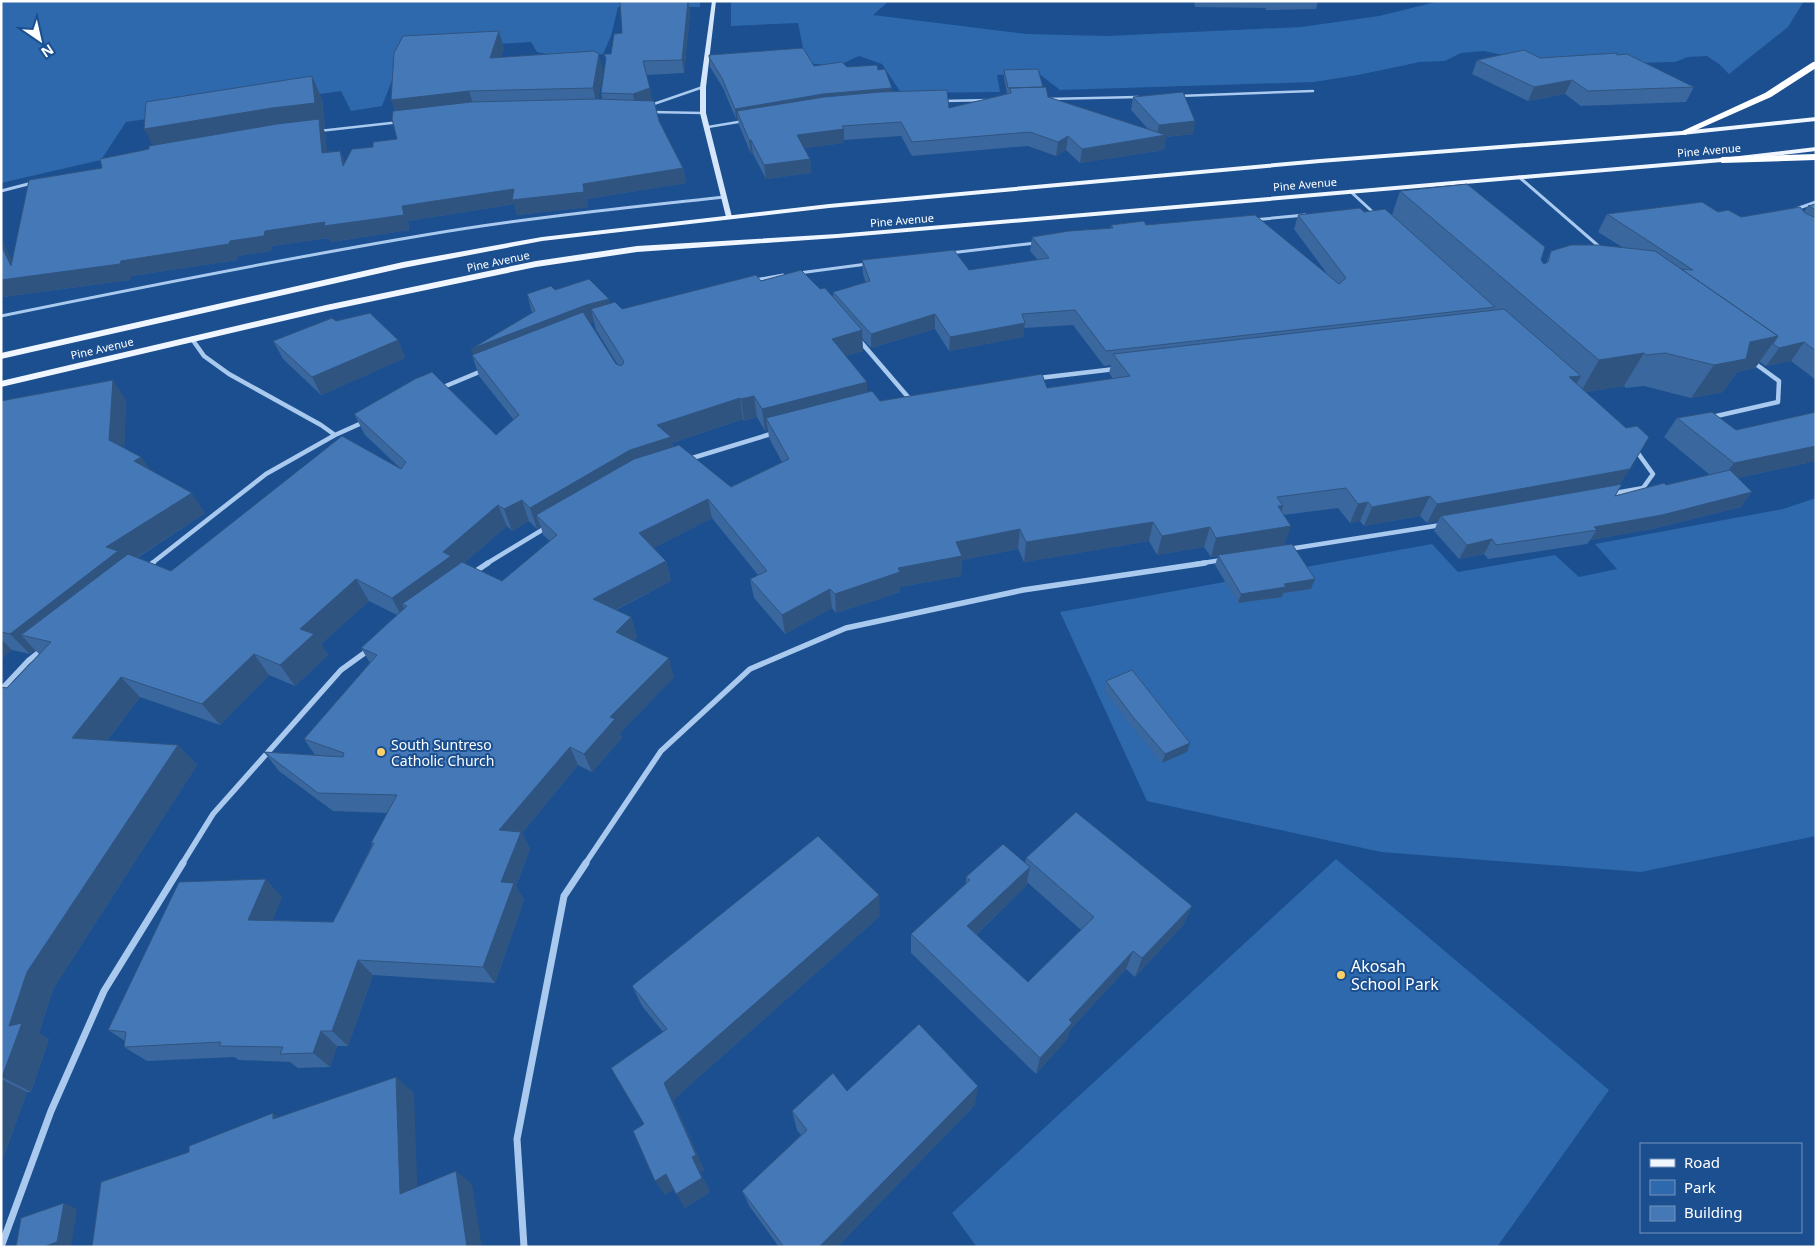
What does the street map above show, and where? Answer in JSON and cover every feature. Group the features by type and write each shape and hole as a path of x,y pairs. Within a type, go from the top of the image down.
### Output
{"highway":[{"path":"1682,133 1730,114 1797,79 1816,64"},
{"path":"1722,160 1816,158"}],"main road":[{"path":"1,356 403,265 542,239 829,206 1320,161 1682,133 1816,119"},
{"name":"Pine Avenue","path":"1,384 326,308 536,264 637,249 847,235 1722,160 1816,150"}],"street":[{"path":"714,1 703,87 702,112 708,127 729,217"},
{"path":"702,112 643,110 703,87"},
{"path":"1171,96 1313,91"},
{"path":"1042,99 1144,97"},
{"path":"938,101 995,100"},
{"path":"708,127 753,119"},
{"path":"312,132 408,121"},
{"path":"1519,177 1609,255"},
{"path":"1,190 38,182"},
{"path":"1350,191 1377,216"},
{"path":"1,316 163,283 426,235 550,217 725,197"},
{"path":"1792,211 1816,202"},
{"path":"1360,210 1370,209"},
{"path":"1244,221 1312,215"},
{"path":"948,253 1043,242"},
{"path":"795,274 875,263"},
{"path":"746,282 787,275"},
{"path":"192,339 204,356 229,374 321,425 335,435"},
{"path":"858,339 908,397"},
{"path":"1707,418 1778,402 1779,381 1748,359"},
{"path":"434,391 488,368"},
{"path":"1035,378 1123,368"},
{"path":"898,400 918,395"},
{"path":"143,571 266,474 335,435 370,419"},
{"path":"682,461 783,430"},
{"path":"1604,495 1643,488 1653,474 1637,451 1630,445"},
{"path":"1287,550 1452,523"},
{"path":"470,576 494,558 553,524"},
{"path":"524,1247 517,1139 564,896 661,751 750,669 846,628 1023,590 1228,559"},
{"path":"1,690 28,661 51,643"},
{"path":"1,1247 51,1111 104,990 213,814 342,670 374,646"}],"green space":[{"path":"1,1 700,1 700,7 618,7 611,36 603,54 559,57 537,52 531,42 404,50 382,106 351,111 341,91 126,122 101,160 1,183"},
{"path":"731,1 889,1 873,15 1026,34 1107,36 1301,27 1379,16 1440,1 1804,1 1788,27 1729,74 1707,56 1688,57 1675,62 1635,63 1526,60 1484,51 1461,53 1445,61 1420,62 1314,82 1060,90 1038,73 997,75 1000,92 901,93 882,64 859,56 837,66 806,63 798,23 731,26"},
{"path":"1816,498 1816,836 1641,872 1381,852 1147,801 1060,612 1432,544 1458,572 1555,555 1579,577 1617,569 1595,544 1783,509"},
{"name":"Akosah School Park","path":"1336,859 1609,1090 1497,1247 977,1247 952,1213"}],"building":[{"path":"620,1 688,1 682,60 643,61 650,88 633,94 601,93 606,58 604,54 611,54 614,34 622,33"},
{"path":"499,31 490,58 594,51 599,54 593,88 469,91 391,100 394,53 403,36"},
{"path":"803,48 814,66 842,62 847,67 877,65 878,70 885,69 892,88 823,94 735,109 722,78 709,57 709,55"},
{"path":"1524,50 1540,58 1627,54 1694,87 1588,91 1572,80 1534,87 1477,60"},
{"path":"1038,69 1043,87 1008,88 1004,70"},
{"path":"312,76 315,103 272,108 144,129 146,102"},
{"path":"1046,87 1048,97 1166,135 1082,149 1068,136 1058,142 1030,132 912,142 901,122 842,126 844,129 797,135 810,159 764,165 751,140 749,140 737,111 824,97 881,92 947,90 949,108 1011,93 1010,88"},
{"path":"1183,92 1195,121 1159,125 1133,97"},
{"path":"597,99 654,101 659,121 683,168 583,184 584,192 512,200 514,189 402,206 404,215 324,226 325,222 265,231 264,236 230,241 229,244 121,261 120,264 1,280 1,245 11,266 29,180 102,168 100,159 149,149 149,146 277,124 319,119 322,153 340,151 343,166 352,149 373,147 373,142 397,139 392,119 393,111 471,102"},
{"path":"1467,184 1545,247 1541,260 1544,264 1548,262 1551,251 1571,245 1598,245 1655,251 1778,336 1750,342 1746,359 1714,365 1665,353 1646,355 1644,353 1599,360 1400,191"},
{"path":"1702,202 1718,212 1728,210 1741,217 1800,207 1805,213 1816,218 1816,351 1804,342 1779,348 1773,344 1778,336 1681,269 1693,270 1607,214"},
{"path":"1816,204 1816,210 1808,206"},
{"path":"1360,208 1364,212 1385,209 1495,307 1106,351 1075,310 1022,314 1025,323 950,337 935,314 871,334 833,292 870,281 862,260 954,250 969,270 1049,258 1032,237 1069,231 1113,228 1111,225 1144,221 1146,225 1255,215 1339,284 1346,278 1298,215"},
{"path":"801,270 820,289 825,288 862,330 832,339 867,382 762,409 754,396 740,398 657,425 671,437 630,450 530,508 522,500 504,509 498,505 443,552 451,556 392,598 356,579 300,629 314,634 280,665 254,654 202,704 121,677 72,738 178,745 27,972 9,1026 22,1023 1,1077 1,687 7,688 51,642 21,635 128,554 171,571 342,436 401,469 406,462 354,414 415,379 432,372 496,435 519,415 472,355 583,312 616,364 621,366 624,363 623,360 591,309 615,302 622,309 756,275 761,281"},
{"path":"589,279 609,299 586,305 471,349 535,311 527,294 551,286 555,290"},
{"path":"1504,309 1581,376 1569,377 1626,428 1637,426 1649,437 1630,469 1437,504 1430,496 1372,507 1368,502 1358,504 1346,488 1277,497 1283,506 1278,506 1291,526 1216,538 1210,527 1162,536 1153,522 1026,542 1020,529 956,542 962,556 898,568 900,572 835,594 830,589 782,615 750,579 767,571 708,499 639,533 666,561 593,599 631,617 616,632 669,658 610,717 615,719 584,754 570,747 499,830 521,832 501,882 514,883 483,967 358,960 332,1031 321,1031 313,1053 280,1054 283,1047 219,1046 221,1042 124,1047 126,1032 108,1030 179,882 266,879 248,920 333,922 374,843 371,843 397,795 318,793 264,752 343,757 344,753 304,739 377,655 361,648 407,606 402,604 462,562 502,581 557,535 536,515 634,459 679,445 731,487 789,459 766,418 872,391 880,401 1042,374 1047,388 1130,376 1113,354"},
{"path":"370,313 398,340 312,377 273,341 332,318 336,321"},
{"path":"113,380 109,440 141,457 134,461 192,493 106,547 118,551 10,634 1,632 1,401"},
{"path":"1712,412 1736,430 1816,412 1816,446 1734,463 1677,418"},
{"path":"1730,470 1752,492 1662,515 1594,527 1597,530 1496,545 1492,539 1467,545 1441,516 1622,484 1615,496 1664,483 1666,485"},
{"path":"1292,544 1315,579 1284,584 1286,587 1241,594 1218,555"},
{"path":"1132,670 1190,743 1165,754 1133,717 1106,681"},
{"path":"1076,812 1192,906 1142,958 1133,951 1069,1020 1072,1023 1040,1058 911,934 970,880 966,877 1003,844 1030,867 967,926 1028,982 1094,917 1026,858"},
{"path":"818,836 879,895 664,1083 696,1155 692,1157 702,1178 676,1194 666,1174 655,1181 633,1131 644,1124 611,1068 667,1029 632,986"},
{"path":"919,1024 978,1086 819,1247 784,1247 742,1191 807,1130 792,1111 833,1073 847,1091"},
{"path":"396,1077 400,1194 456,1171 467,1247 92,1247 101,1182 189,1152 189,1146 273,1113 273,1119"},
{"path":"64,1203 57,1242 43,1247 16,1247 21,1218"}],"place":[{"name":"South Suntreso Catholic Church","path":"381,752"},
{"name":"Akosah School Park","path":"1341,975"}]}
